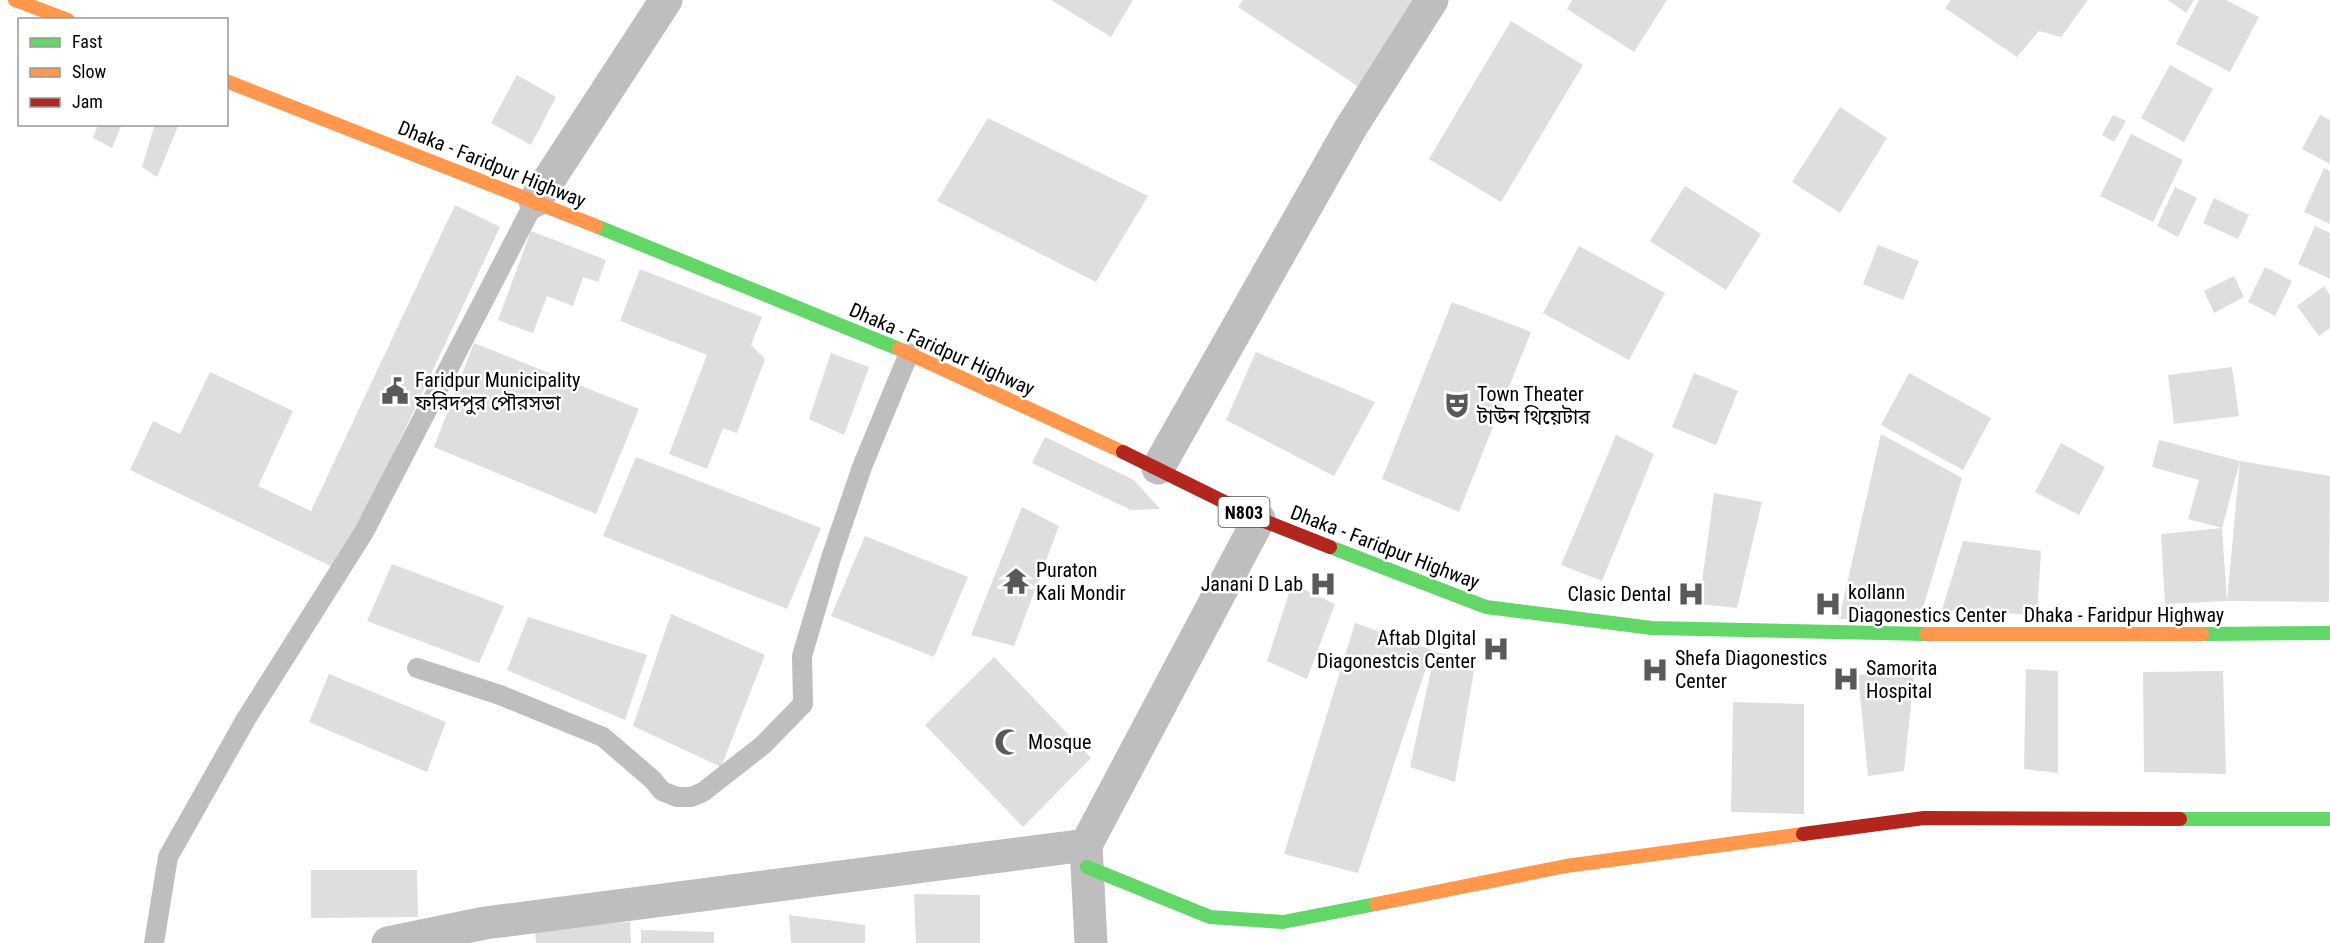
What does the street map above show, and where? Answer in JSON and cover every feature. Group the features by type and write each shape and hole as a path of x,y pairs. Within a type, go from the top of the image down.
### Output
{"main road":[{"path":"15,0 64,18"},
{"name":"Dhaka - Faridpur Highway","path":"228,82 535,201 909,353 1158,468 1259,519 1486,607 1652,628 1957,635 2330,633"},
{"path":"1086,856 1210,918 1283,922 1566,866 1924,818 2330,819"}],"street":[{"path":"535,201 666,0"},
{"path":"1158,468 1350,129 1432,0"},
{"path":"1091,943 1086,856 1259,519"},
{"path":"388,943 485,923 1086,856"}],"lane":[{"path":"154,943 168,857 246,719 364,532 535,201"},
{"path":"417,668 500,695 603,737 653,780 662,791 677,797 691,797 703,792 763,745 803,704 802,656 831,558 862,466 909,353"}],"building":[{"path":"1051,0 1133,0 1111,37"},
{"path":"1243,0 1416,0 1362,89 1238,7"},
{"path":"1572,0 1667,0 1634,52 1567,9"},
{"path":"1951,0 2088,0 2061,37 2039,31 2017,57 1945,8"},
{"path":"2168,0 2194,0 2186,13"},
{"path":"2199,0 2226,0 2259,17 2230,72 2176,44"},
{"path":"1511,21 1583,65 1501,202 1429,159"},
{"path":"2170,65 2213,89 2184,142 2141,118"},
{"path":"517,75 556,97 531,145 491,123"},
{"path":"1840,107 1887,138 1840,213 1792,182"},
{"path":"2113,115 2126,121 2114,142 2102,135"},
{"path":"2320,115 2330,120 2330,164 2302,149"},
{"path":"988,118 1148,196 1096,282 937,201"},
{"path":"97,126 121,126 112,148 93,138"},
{"path":"154,126 178,126 157,177 142,167"},
{"path":"2131,134 2183,160 2153,222 2100,196"},
{"path":"2324,168 2330,171 2330,224 2304,212"},
{"path":"1685,186 1761,234 1726,290 1650,241"},
{"path":"2175,187 2197,198 2178,237 2157,226"},
{"path":"2214,198 2249,215 2238,239 2203,223"},
{"name":"Faridpur Municipality ফরিদপুর পৌরসভা","path":"455,205 500,227 339,570 130,470 153,421 180,434 210,372 293,411 258,486 311,511"},
{"path":"2315,226 2330,233 2330,279 2298,264"},
{"path":"531,231 606,260 598,282 583,277 573,306 547,296 533,333 498,320"},
{"path":"1878,245 1919,261 1903,300 1863,284"},
{"path":"1579,246 1665,293 1629,360 1543,313"},
{"path":"2265,267 2292,281 2275,316 2248,302"},
{"path":"640,269 762,317 751,345 765,359 737,433 723,428 707,469 669,454 707,355 620,321"},
{"path":"2234,276 2244,297 2214,313 2204,291"},
{"path":"2324,286 2330,295 2330,328 2319,336 2297,306"},
{"name":"Town Theater টাউন থিয়েটার","path":"1452,302 1531,332 1459,512 1382,479"},
{"path":"474,343 639,409 596,514 434,447"},
{"path":"1256,352 1375,402 1334,476 1226,420"},
{"path":"831,353 869,367 844,435 809,419"},
{"path":"2232,367 2239,416 2174,424 2168,375"},
{"path":"1694,373 1738,391 1716,445 1672,427"},
{"path":"1909,373 1991,418 1963,470 1881,425"},
{"path":"1881,434 1962,478 1919,621 1839,619"},
{"path":"1616,435 1654,454 1602,581 1561,565"},
{"path":"1045,437 1134,480 1160,509 1131,510 1032,463"},
{"path":"2159,440 2240,461 2222,528 2188,519 2199,480 2152,467"},
{"path":"2061,443 2105,467 2079,515 2035,492"},
{"path":"636,457 821,528 787,609 603,536"},
{"path":"2240,461 2330,476 2329,602 2227,601"},
{"path":"1714,493 1762,502 1737,608 1699,604"},
{"name":"Puraton Kali Mondir","path":"1022,507 1059,526 1014,646 971,635"},
{"path":"2222,528 2227,601 2165,604 2161,534"},
{"path":"865,536 968,577 934,657 831,616"},
{"path":"1963,541 2041,551 2037,615 1942,610"},
{"path":"392,564 504,606 479,663 367,621"},
{"path":"1292,584 1335,604 1307,679 1267,661"},
{"path":"671,614 765,655 721,767 633,726"},
{"path":"528,617 647,655 625,720 507,670"},
{"path":"1355,623 1432,650 1358,873 1284,854"},
{"path":"1435,652 1476,659 1455,782 1410,767"},
{"name":"Mosque","path":"994,657 1091,758 1023,827 925,725"},
{"path":"1915,668 1904,771 1868,776 1858,675"},
{"path":"2026,669 2058,671 2058,773 2024,769"},
{"path":"2223,671 2226,774 2144,772 2143,672"},
{"path":"329,674 446,722 427,772 309,722"},
{"path":"1733,702 1804,704 1804,814 1731,812"},
{"path":"311,870 417,870 418,917 311,918"},
{"path":"914,894 980,895 980,943 916,943"},
{"path":"789,915 865,925 865,943 791,943"},
{"path":"630,922 631,943 536,943 535,928"},
{"path":"641,930 714,932 714,943 641,943"}],"traffic: fast":[{"path":"596,226 899,349"},
{"path":"1330,547 1486,607 1652,628 1926,634"},
{"path":"2202,634 2330,633"},
{"path":"2180,819 2330,819"},
{"path":"1087,867 1210,917 1283,922 1376,904"}],"traffic: slow":[{"path":"15,0 63,18"},
{"path":"228,82 596,226"},
{"path":"899,349 1123,452"},
{"path":"1926,634 2202,634"},
{"path":"1376,904 1566,866 1803,834"}],"traffic: jam":[{"path":"1123,452 1259,519 1330,547"},
{"path":"1803,834 1924,818 2180,819"}],"place":[{"name":"Faridpur Municipality ফরিদপুর পৌরসভা","path":"395,391"},
{"name":"Town Theater টাউন থিয়েটার","path":"1457,405"},
{"name":"Puraton Kali Mondir","path":"1016,581"},
{"name":"Janani D Lab","path":"1323,584"},
{"name":"Clasic Dental","path":"1691,594"},
{"name":"kollann Diagonestics Center","path":"1828,604"},
{"name":"Aftab DIgital Diagonestcis Center","path":"1496,649"},
{"name":"Shefa Diagonestics Center","path":"1655,670"},
{"name":"Samorita Hospital","path":"1846,679"},
{"name":"Mosque","path":"1008,742"}]}
